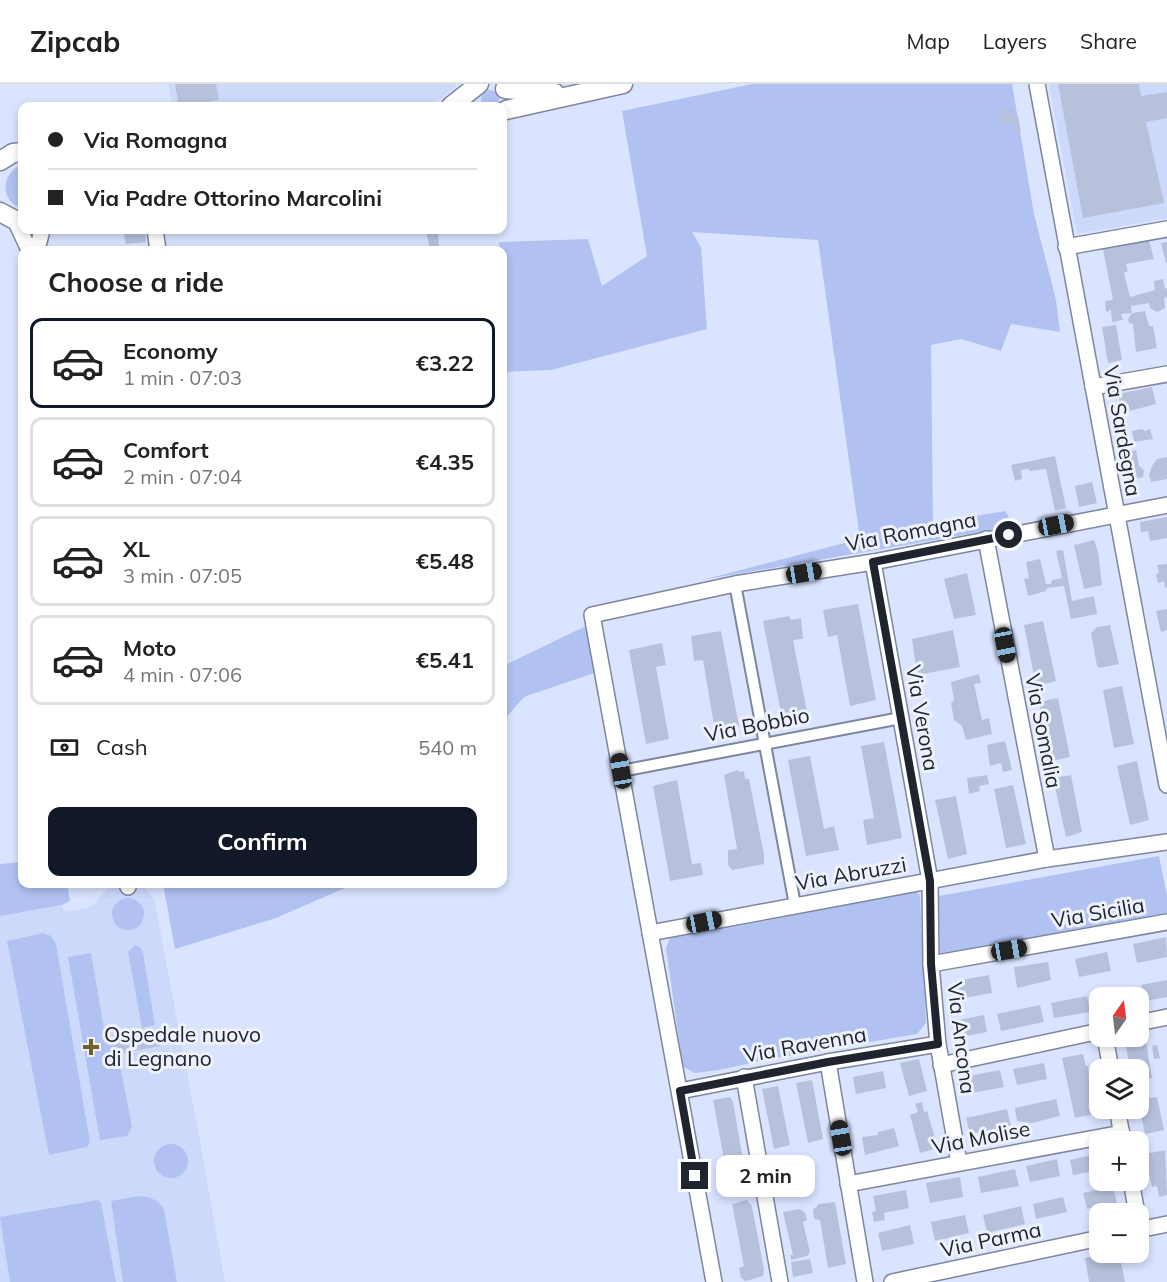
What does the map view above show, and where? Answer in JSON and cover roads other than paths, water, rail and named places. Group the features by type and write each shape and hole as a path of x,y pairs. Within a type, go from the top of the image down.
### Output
{"street":[{"path":"507,111 575,93 623,84"},
{"name":"Via Sardegna","path":"1037,84 1093,387 1109,515 1167,785"},
{"path":"501,85 575,93"},
{"path":"501,85 508,99 507,102"},
{"path":"457,102 475,90"},
{"path":"0,161 18,152"},
{"path":"1066,247 1167,229"},
{"path":"1093,387 1167,374"},
{"name":"Via Romagna","path":"621,771 592,615 735,584 873,562 1167,505"},
{"name":"Via Somalia","path":"986,539 1047,859"},
{"name":"Via Verona","path":"873,562 930,881"},
{"path":"735,584 795,905"},
{"name":"Via Bobbio","path":"621,771 901,718"},
{"path":"621,771 714,1282"},
{"name":"Via Abruzzi","path":"650,933 1047,859 1167,842"},
{"name":"Via Ancona","path":"930,881 931,964 938,1044 959,1163"},
{"name":"Via Sicilia","path":"931,964 1167,922"},
{"path":"1149,1021 1167,1017"},
{"path":"941,1065 1089,1033"},
{"name":"Via Ravenna","path":"680,1091 744,1077 938,1044"},
{"path":"828,1062 865,1282"},
{"path":"744,1077 780,1282"},
{"name":"Via Molise","path":"848,1184 1089,1142"},
{"path":"1149,1226 1167,1224"},
{"name":"Via Parma","path":"892,1282 1089,1240"}],"place":[{"name":"Ospedale nuovo di Legnano","path":"91,1047"}]}
